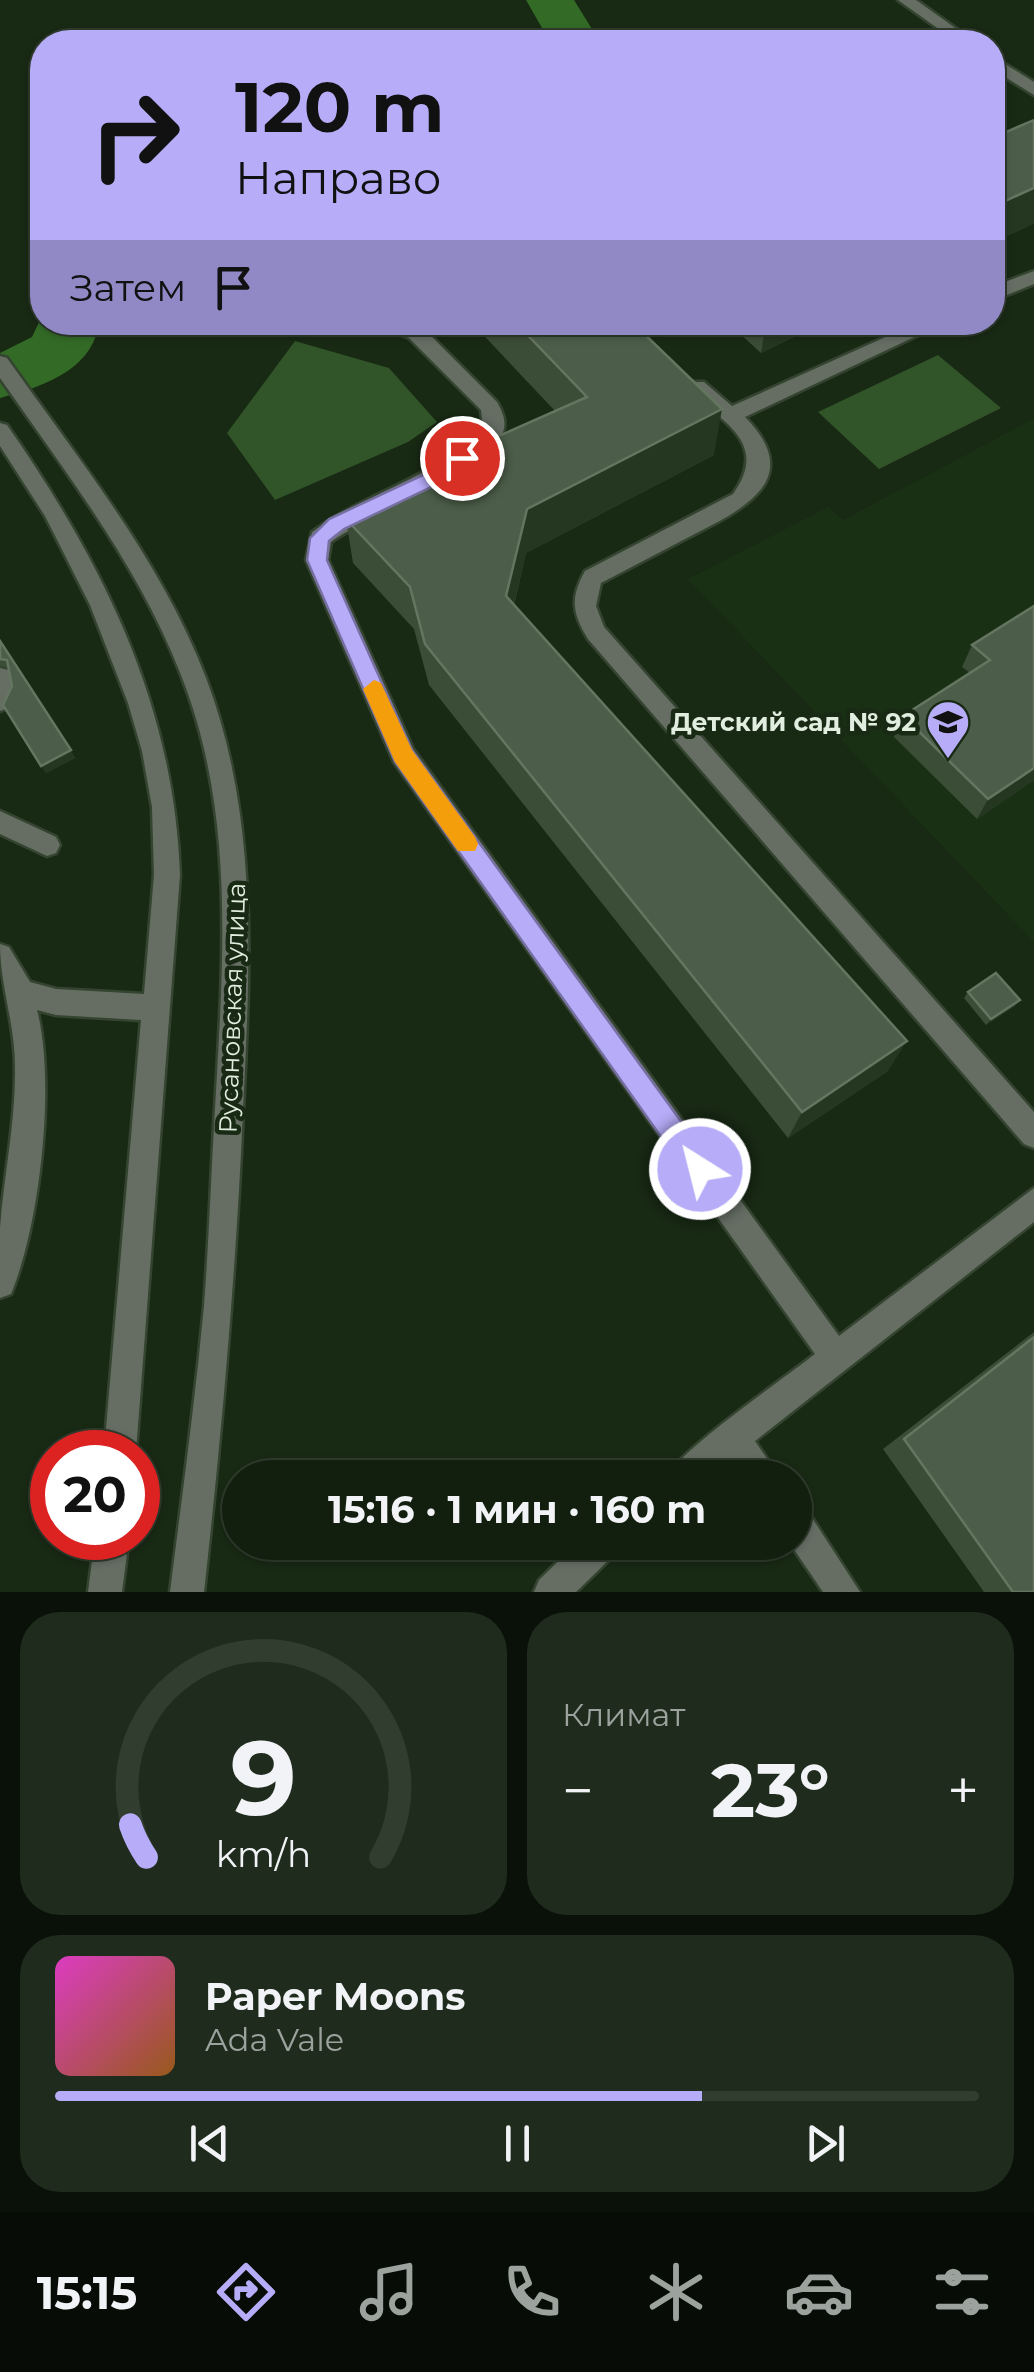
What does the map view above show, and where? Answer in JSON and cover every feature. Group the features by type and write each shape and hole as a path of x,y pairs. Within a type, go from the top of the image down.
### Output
{"street":[{"path":"906,0 950,30"},
{"path":"1005,70 1034,90"},
{"path":"1005,289 1034,277"},
{"path":"419,335 490,407 493,430 441,474 336,524 320,538 317,560 403,755 834,1355"},
{"path":"728,416 907,335"},
{"name":"Русановская улица","path":"0,363 126,544 163,606 195,678 220,755 236,860 238,941 219,1306 187,1592"},
{"path":"686,376 753,439 762,460 757,481 741,500 593,578 584,592 584,615 1034,1134"},
{"path":"7,440 58,516 142,712 163,799 167,875 122,1430"},
{"path":"0,677 0,701"},
{"path":"0,822 47,846"},
{"path":"0,956 7,962 19,992 31,1077 28,1150 18,1214 0,1282"},
{"path":"19,992 56,1002 157,1008"},
{"path":"703,1460 1034,1203"},
{"path":"730,1437 749,1460"},
{"path":"812,1547 842,1592"},
{"path":"105,1592 109,1560"},
{"path":"552,1592 585,1560"}],"shaded area":[{"path":"295,341 389,368 437,422 408,442 275,500 227,433"},
{"path":"938,355 1001,408 879,469 818,412"},
{"name":"Детский сад № 92","path":"1031,420 1034,942 688,579 828,507 843,520"}],"building":[{"path":"1034,120 1034,188 1005,201 1005,132"},
{"path":"527,335 645,335 722,409 527,509 506,596 907,1041 802,1112 425,644 410,587 346,519 440,477 467,450 587,397"},
{"path":"1034,606 1034,768 988,799 903,716 990,660 972,645"},
{"path":"0,641 71,750 41,766 3,705 12,686 7,660 0,659"},
{"path":"996,973 1020,1000 991,1019 968,992"},
{"path":"1034,1337 1034,1592 1013,1592 904,1439"}],"waterway":[{"path":"550,0 568,30"},
{"path":"0,377 44,358 66,335"}],"slow traffic":[{"path":"374,689 403,755 467,844"}],"place":[{"name":"Детский сад № 92","path":"948,760"}],"route":[{"path":"462,458 441,474 336,524 320,538 317,560 403,755 700,1169"}]}
